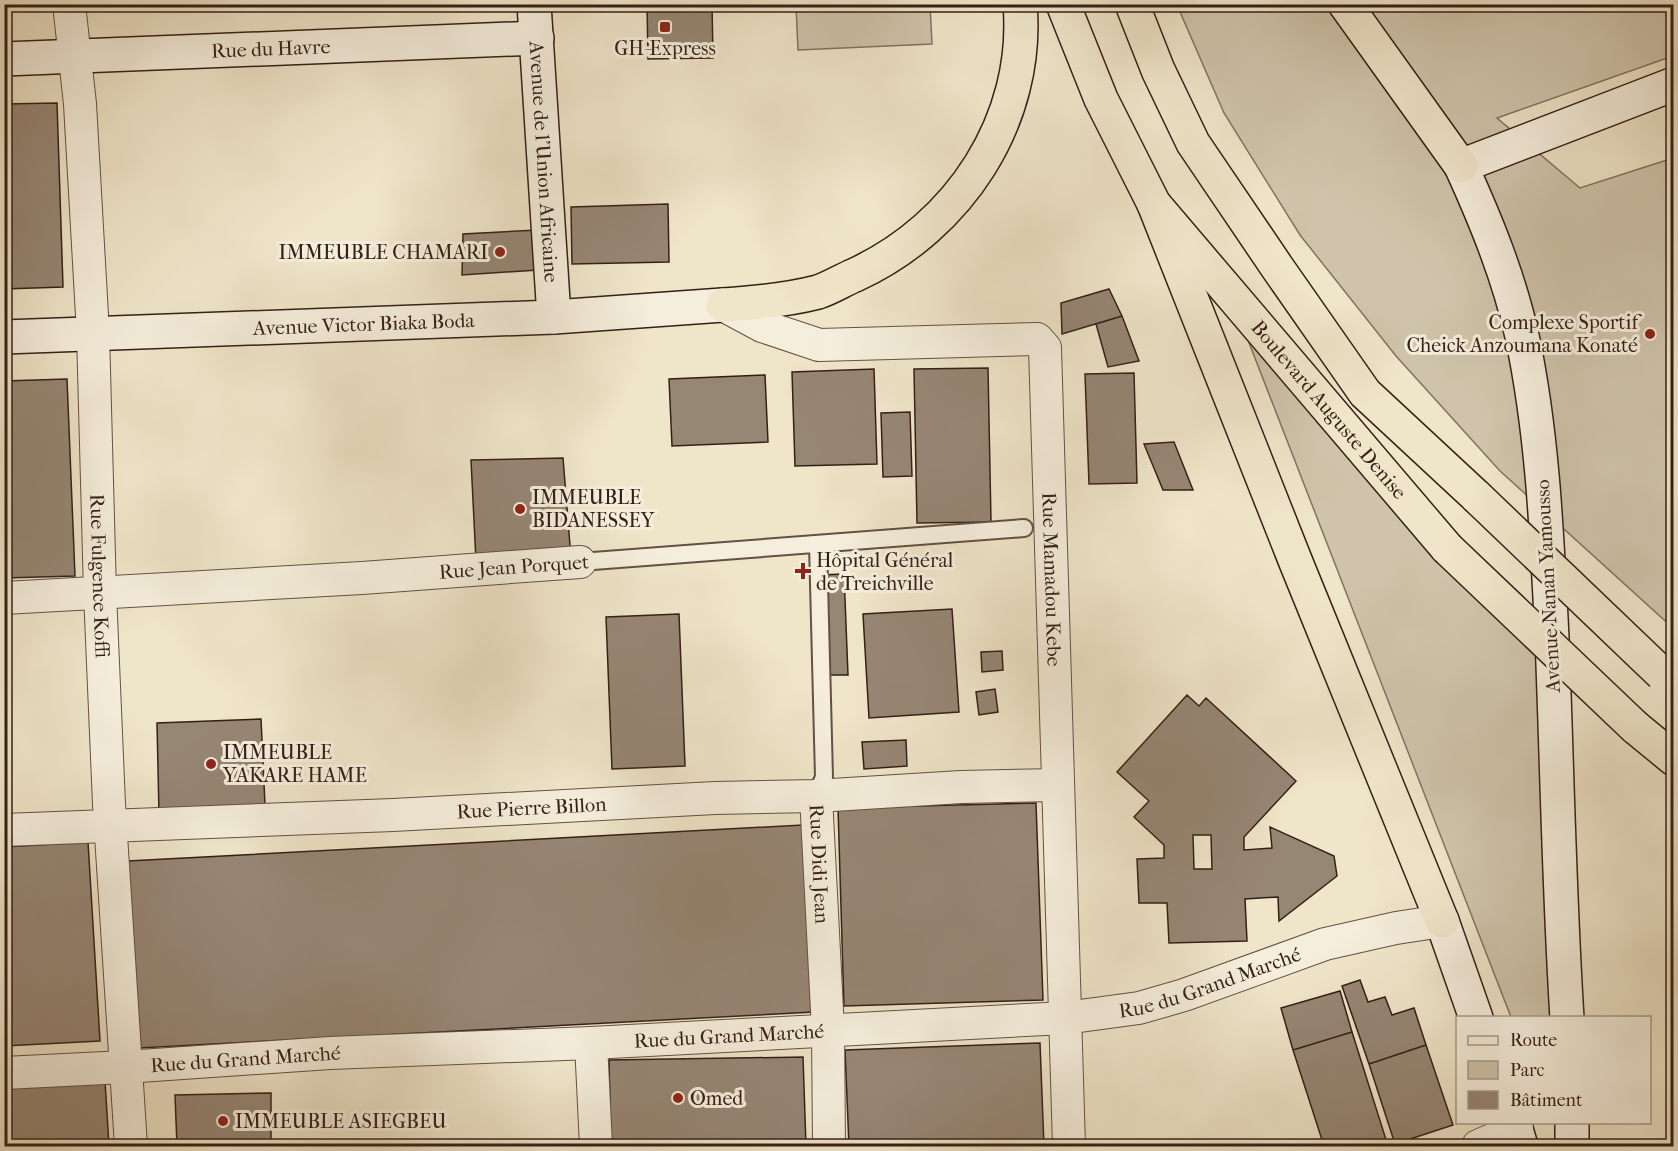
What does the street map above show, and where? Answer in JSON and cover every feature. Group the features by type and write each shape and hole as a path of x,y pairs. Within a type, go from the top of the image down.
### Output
{"highway":[{"path":"723,305 766,302 829,287 875,266 903,247 921,234 957,199 993,145 1013,94 1022,34 1020,4"},
{"name":"Boulevard Auguste Denise","path":"1063,4 1101,99 1154,204 1447,548 1635,727 1674,759"},
{"name":"Boulevard Auguste Denise","path":"1132,4 1158,70 1192,143 1365,393 1668,679"},
{"path":"1345,4 1461,166"},
{"path":"1154,204 1294,560 1442,921"}],"main road":[{"name":"Avenue de l'Union Africaine","path":"534,4 554,317"},
{"name":"Rue du Havre","path":"4,59 537,38"},
{"path":"1461,166 1674,84"},
{"name":"Avenue Nanan Yamousso","path":"1461,166 1481,209 1503,268 1522,335 1536,412 1547,538 1567,1016"},
{"name":"Avenue Victor Biaka Boda","path":"4,337 554,317 723,305"},
{"path":"1442,921 1476,1016"},
{"path":"1572,1124 1572,1146"}],"street":[{"name":"Rue Fulgence Koffi","path":"69,4 80,104 93,333 100,593 131,1146"},
{"name":"Rue Mamadou Kebe","path":"723,305 762,326 819,345 1037,339 1043,344 1046,352 1069,1146"},
{"name":"Rue Jean Porquet","path":"4,598 362,578 580,562"},
{"name":"Rue Pierre Billon","path":"4,830 667,800 816,796 961,787 1058,785"},
{"name":"Rue Didi Jean","path":"816,796 828,1030 829,1146"},
{"name":"Rue du Grand Marché","path":"4,1073 330,1053 591,1043 1065,1018 1139,1008 1184,995 1325,944 1396,928 1442,921"},
{"path":"591,1043 596,1146"},
{"path":"1478,1146 1517,1133"}],"lane":[{"name":"Rue Jean Porquet","path":"580,562 1024,528"},
{"name":"Rue Didi Jean","path":"816,796 824,777 818,544"}],"green space":[{"path":"796,5 930,5 932,44 798,50"},
{"path":"1177,5 1673,5 1673,56 1497,118 1580,188 1673,158 1673,628 1500,471 1396,356 1300,235 1224,113"},
{"path":"1234,304 1549,652 1561,1016 1511,1016"}],"building":[{"path":"647,4 712,4 713,58 648,59"},
{"path":"57,103 63,287 4,289 4,104"},
{"path":"668,204 669,262 572,264 571,207"},
{"name":"IMMEUBLE CHAMARI","path":"537,230 538,270 462,275 463,234"},
{"path":"1109,289 1122,316 1062,334 1061,303"},
{"path":"1122,316 1139,361 1108,367 1096,324"},
{"path":"988,368 991,522 917,523 914,369"},
{"path":"874,369 877,464 795,466 792,372"},
{"path":"1134,373 1137,483 1089,484 1085,374"},
{"path":"765,375 768,442 672,446 669,379"},
{"path":"67,379 75,576 4,578 4,381"},
{"path":"910,412 912,476 883,477 881,413"},
{"path":"1174,442 1193,490 1163,490 1144,444"},
{"name":"IMMEUBLE BIDANESSEY","path":"563,458 571,558 476,561 471,460"},
{"path":"844,574 848,675 823,675 820,575"},
{"path":"952,609 959,712 869,718 863,614"},
{"path":"679,614 685,766 612,769 606,617"},
{"path":"1002,651 1003,670 982,672 981,652"},
{"path":"995,689 998,712 979,715 976,692"},
{"path":"1187,695 1199,706 1206,698 1296,781 1244,837 1244,850 1272,848 1270,827 1334,856 1337,876 1279,921 1278,897 1245,899 1247,941 1169,943 1167,903 1139,903 1137,859 1164,858 1164,845 1134,817 1149,801 1117,772","holes":["1193,835 1211,835 1212,869 1194,869"]},
{"name":"IMMEUBLE YAKARE HAME","path":"261,719 265,805 159,814 157,723"},
{"path":"906,740 907,766 864,769 862,742"},
{"path":"1036,803 1043,1000 844,1006 838,808"},
{"path":"803,825 814,1012 139,1048 128,861"},
{"path":"88,842 100,1041 4,1046 4,847"},
{"path":"1360,980 1368,1002 1385,997 1392,1015 1414,1008 1426,1045 1369,1064 1342,986"},
{"path":"1340,991 1352,1032 1293,1050 1281,1008"},
{"path":"1352,1032 1388,1146 1324,1146 1293,1050"},
{"path":"1040,1043 1044,1146 849,1146 845,1050"},
{"path":"1426,1045 1453,1125 1395,1144 1369,1064"},
{"path":"803,1057 806,1146 611,1146 609,1060"},
{"path":"105,1081 109,1146 4,1146 4,1086"},
{"name":"IMMEUBLE ASIEGBEU","path":"271,1093 271,1146 177,1146 175,1095"}],"place":[{"name":"GH-Express","path":"665,27"},
{"name":"IMMEUBLE CHAMARI","path":"500,252"},
{"name":"Complexe Sportif Cheick Anzoumana Konaté","path":"1650,334"},
{"name":"IMMEUBLE BIDANESSEY","path":"520,509"},
{"name":"Hôpital Général de Treichville","path":"803,571"},
{"name":"IMMEUBLE YAKARE HAME","path":"211,764"},
{"name":"Omed","path":"678,1098"},
{"name":"IMMEUBLE ASIEGBEU","path":"223,1121"}]}
